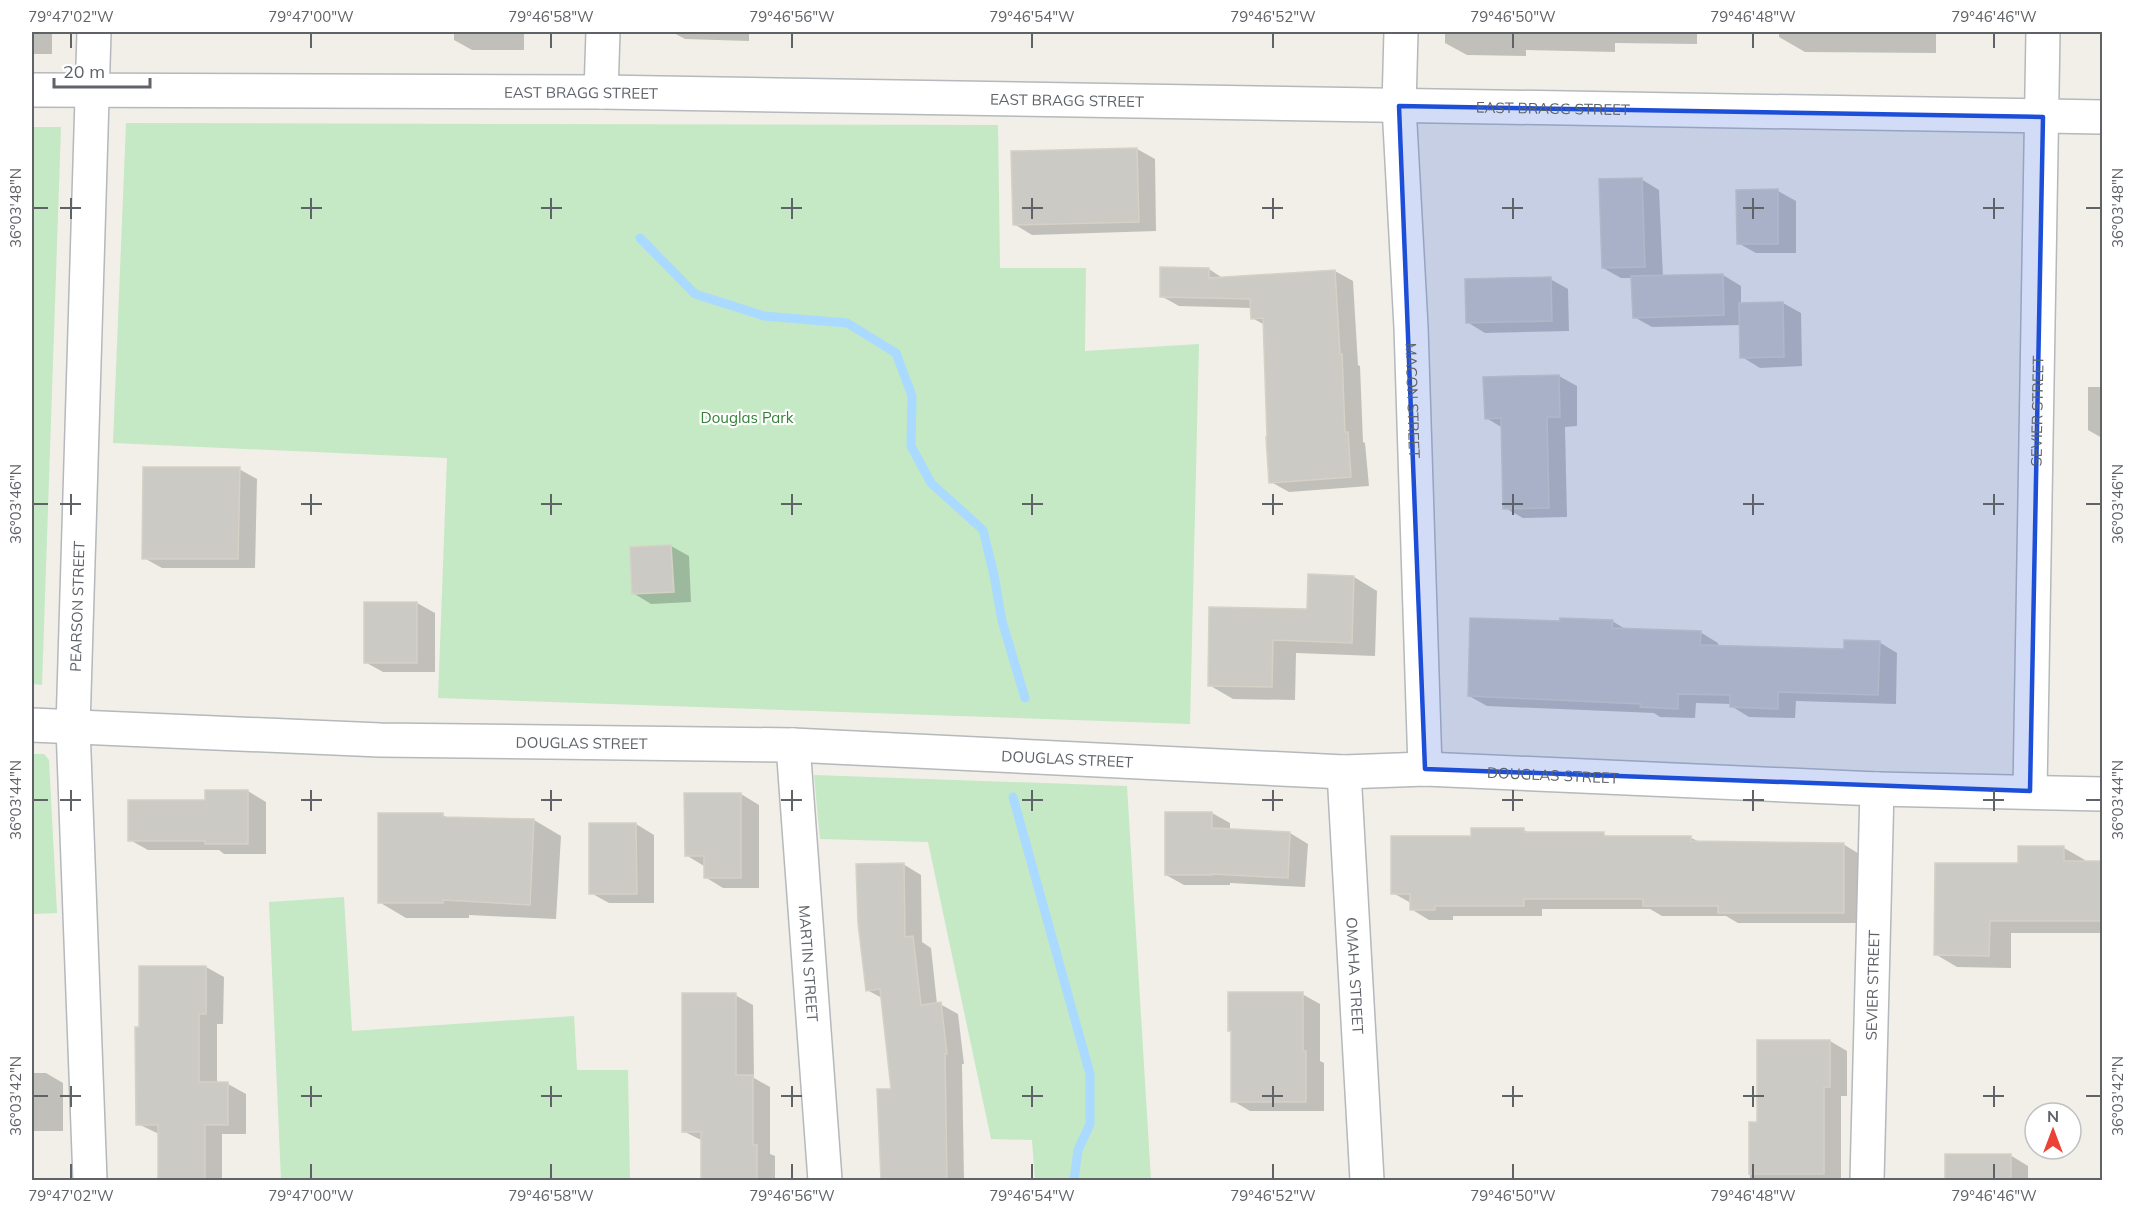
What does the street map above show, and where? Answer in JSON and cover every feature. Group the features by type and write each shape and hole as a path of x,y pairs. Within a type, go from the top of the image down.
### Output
{"street":[{"name":"PEARSON STREET","path":"90,1180 73,727 94,32"},
{"path":"601,92 603,32"},
{"name":"MACON STREET","path":"1401,32 1399,106 1411,327 1425,769"},
{"name":"SEVIER STREET","path":"2030,791 2043,32"},
{"name":"EAST BRAGG STREET","path":"32,90 601,92 2103,117"},
{"name":"DOUGLAS STREET","path":"32,725 380,740 793,746 1344,772 1425,769 1877,789 2103,794"},
{"name":"MARTIN STREET","path":"793,746 825,1180"},
{"name":"OMAHA STREET","path":"1344,772 1367,1180"},
{"name":"SEVIER STREET","path":"1867,1180 1877,789"}],"highlighted area":[{"path":"1399,106 2043,117 2030,791 1425,769"}],"green space":[{"name":"Douglas Park","path":"126,123 998,125 1000,268 1086,268 1085,351 1199,344 1190,724 438,698 447,458 113,443"},
{"path":"32,127 61,127 42,685 32,684"},
{"path":"32,754 44,754 49,760 57,913 32,914"},
{"path":"814,775 1127,786 1151,1180 1035,1180 1032,1140 991,1139 928,842 820,839"},
{"path":"344,897 352,1031 574,1016 577,1070 628,1070 630,1180 281,1180 269,902"}],"building":[{"path":"1137,148 1139,222 1013,225 1011,151"},
{"path":"1642,178 1645,267 1602,268 1599,179"},
{"path":"1778,189 1778,244 1737,244 1736,190"},
{"path":"1160,267 1209,268 1209,278 1335,270 1340,354 1342,354 1345,432 1348,432 1351,477 1269,483 1263,318 1251,319 1250,299 1160,297"},
{"path":"1723,274 1724,315 1633,318 1631,276"},
{"path":"1551,277 1552,321 1466,323 1465,279"},
{"path":"1783,302 1784,357 1740,358 1739,303"},
{"path":"1559,375 1560,417 1547,417 1549,508 1503,509 1501,418 1485,419 1483,377"},
{"path":"143,467 240,467 238,559 142,559"},
{"path":"671,545 674,592 632,594 630,547"},
{"path":"1308,574 1354,576 1352,643 1273,640 1272,687 1208,686 1209,607 1307,609"},
{"path":"364,602 417,602 417,663 364,663"},
{"path":"1470,618 1613,620 1612,628 1701,631 1700,645 1844,649 1844,640 1880,641 1878,695 1778,692 1778,709 1730,707 1730,695 1678,694 1678,709 1640,707 1641,704 1468,696"},
{"path":"205,790 248,790 248,844 205,844 205,841 128,841 128,800 205,800"},
{"path":"684,793 741,793 741,878 704,878 704,856 685,856"},
{"path":"1165,812 1212,812 1212,828 1290,832 1288,878 1212,874 1165,875"},
{"path":"378,813 443,813 443,817 534,819 530,905 443,900 443,903 378,903"},
{"path":"589,823 636,823 637,894 589,894"},
{"path":"1471,828 1524,828 1524,832 1604,832 1604,836 1691,836 1691,841 1844,843 1844,913 1718,913 1718,906 1643,906 1643,899 1524,899 1524,906 1435,906 1435,910 1410,910 1410,894 1391,894 1391,836 1471,836"},
{"path":"2018,846 2064,846 2064,861 2103,861 2103,921 1990,921 1989,956 1934,955 1935,863 2018,863"},
{"path":"904,863 905,937 913,936 921,1005 941,1002 947,1054 945,1054 947,1180 881,1180 877,1089 891,1089 880,989 866,991 858,923 856,864"},
{"path":"139,966 206,966 206,1014 199,1014 199,1082 228,1082 228,1125 205,1125 205,1180 158,1180 158,1125 136,1125 135,1027 139,1027"},
{"path":"1228,992 1303,992 1306,1102 1231,1102 1231,1031 1228,1031"},
{"path":"682,993 736,993 736,1075 753,1075 753,1145 757,1145 757,1180 701,1180 701,1132 682,1132"},
{"path":"1757,1040 1830,1040 1830,1087 1824,1087 1824,1174 1749,1174 1749,1122 1757,1122"},
{"path":"1945,1154 2011,1154 2011,1180 1945,1180"}],"waterway":[{"path":"640,238 695,294 764,316 847,323 896,353 912,396 911,446 931,483 983,530 1002,621 1025,698"},
{"path":"1013,797 1090,1074 1090,1124 1078,1150 1074,1180"}]}
